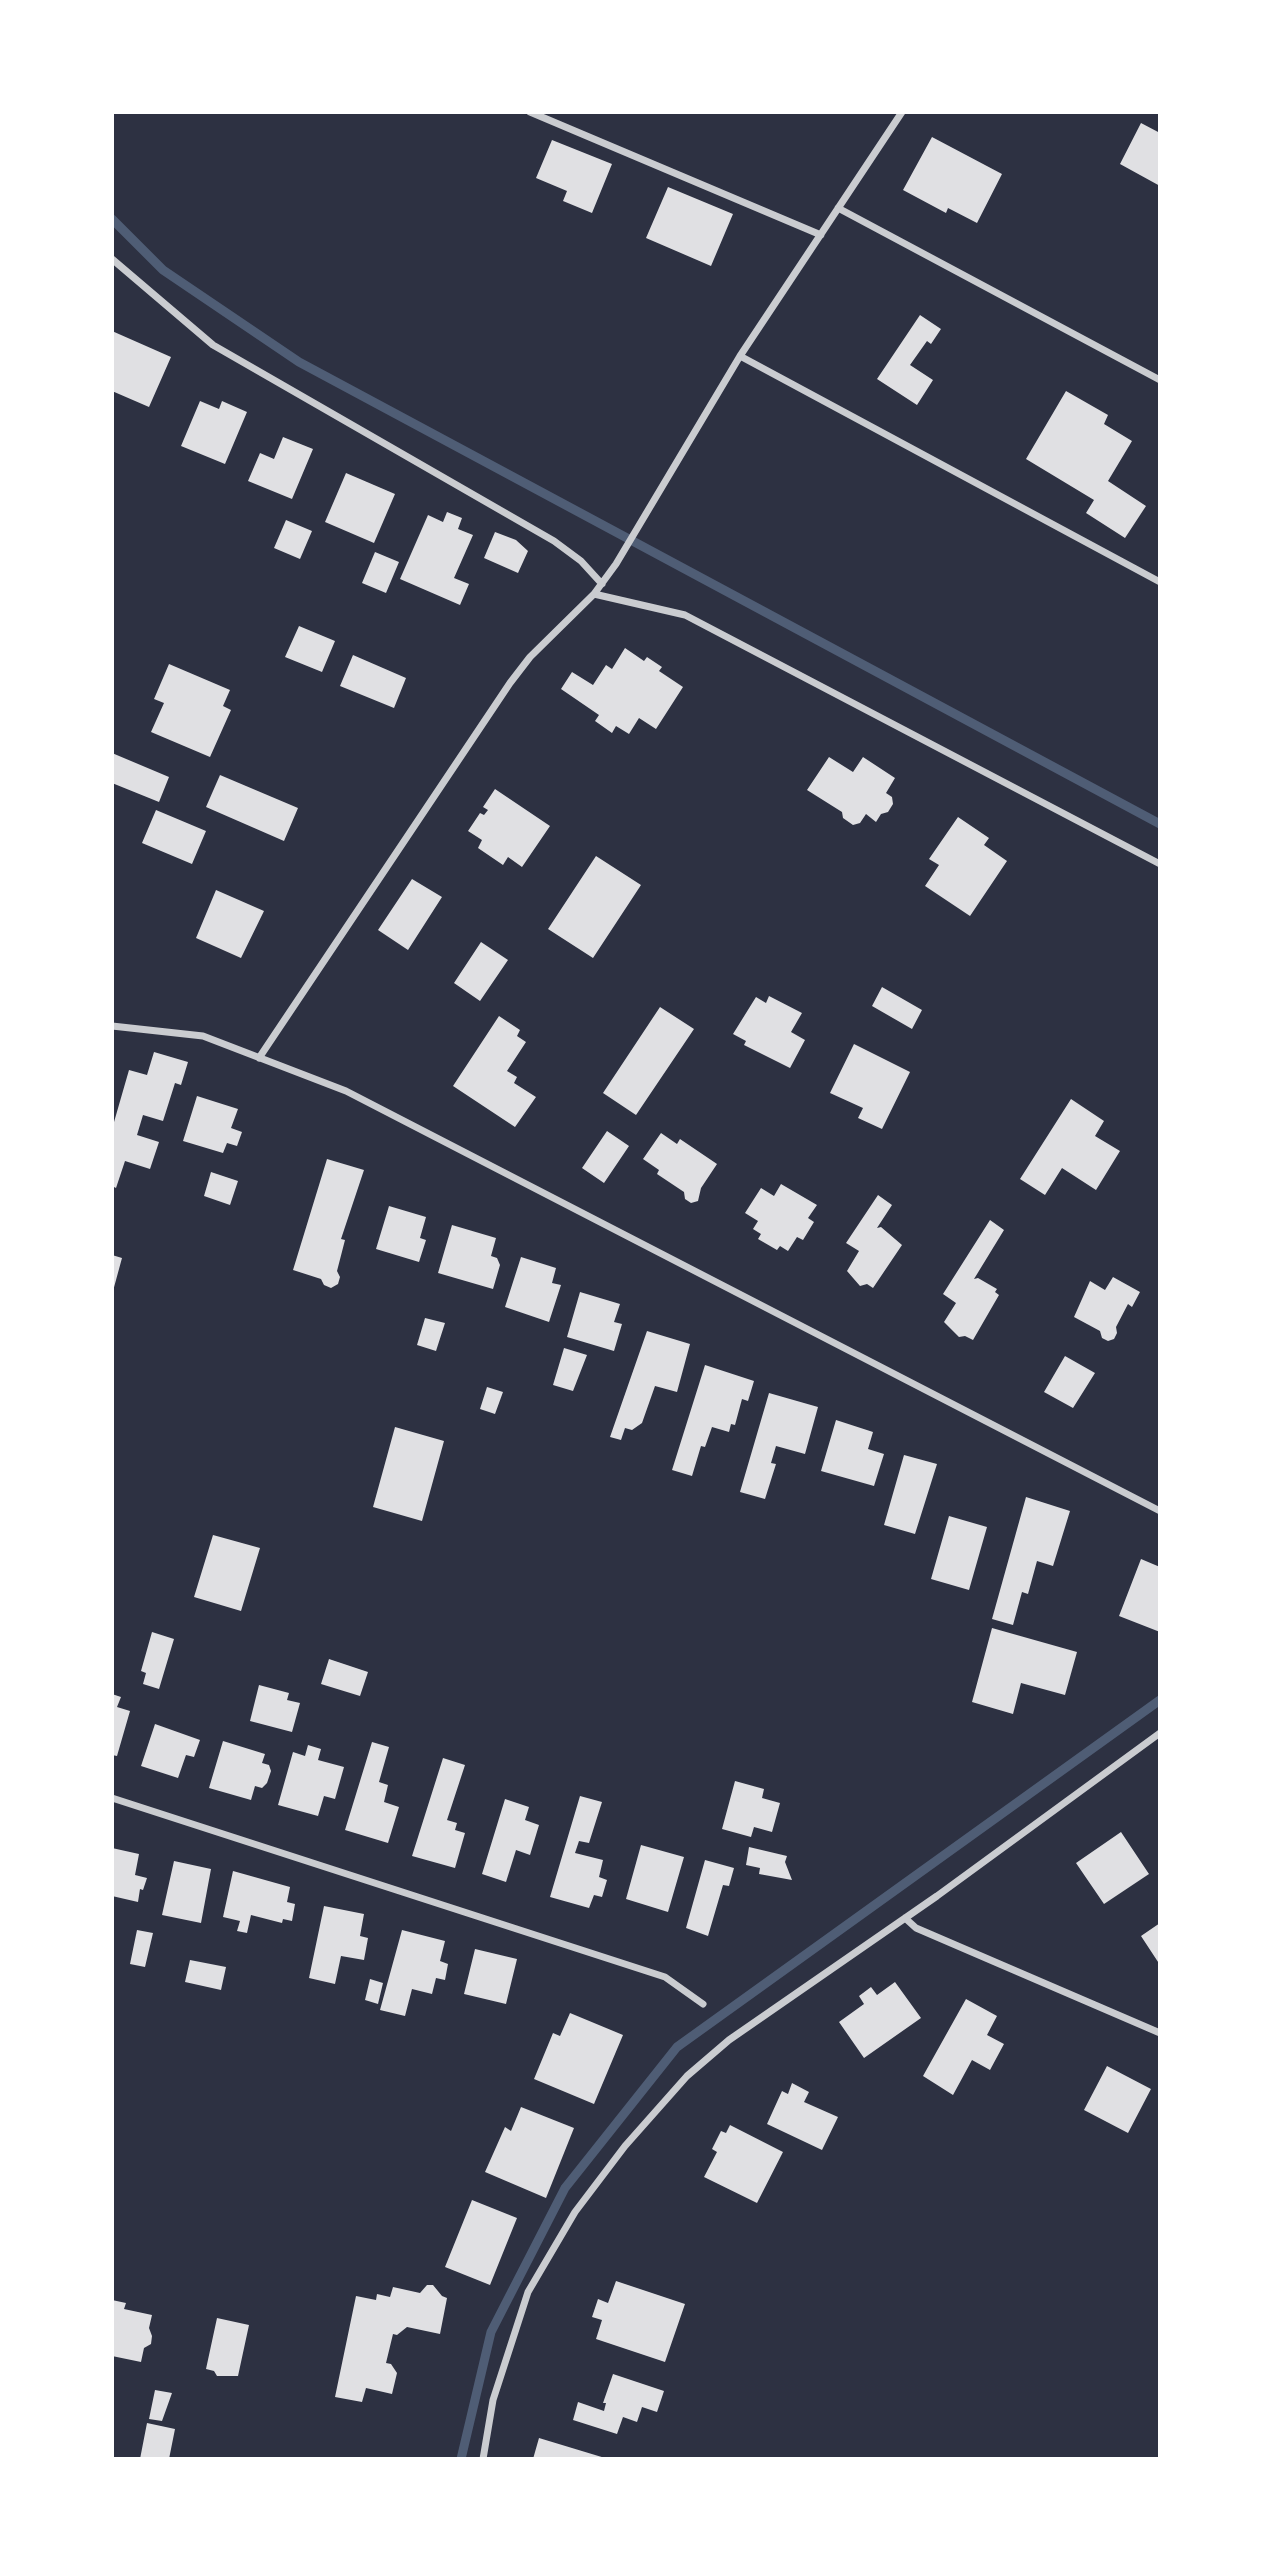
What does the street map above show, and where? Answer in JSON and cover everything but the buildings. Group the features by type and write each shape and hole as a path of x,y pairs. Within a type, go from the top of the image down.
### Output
{"street":[{"path":"530,112 821,235"},
{"path":"259,1058 510,683 530,657 594,594 616,564 636,525 740,356 902,112"},
{"path":"838,208 1160,380"},
{"path":"112,259 214,345 554,541 581,561 602,584"},
{"path":"740,356 1160,582"},
{"path":"594,594 685,615 1160,864"},
{"path":"112,1026 203,1036 357,1096 1160,1511"},
{"path":"483,2459 493,2400 528,2292 575,2213 625,2146 687,2076 729,2040 905,1918 1160,1733"},
{"path":"112,1798 665,1977 703,2004"},
{"path":"905,1918 916,1928 1160,2032"}],"waterway":[{"path":"112,219 163,270 299,362 1160,824"},
{"path":"461,2459 491,2332 565,2188 677,2047 1160,1700"}]}
